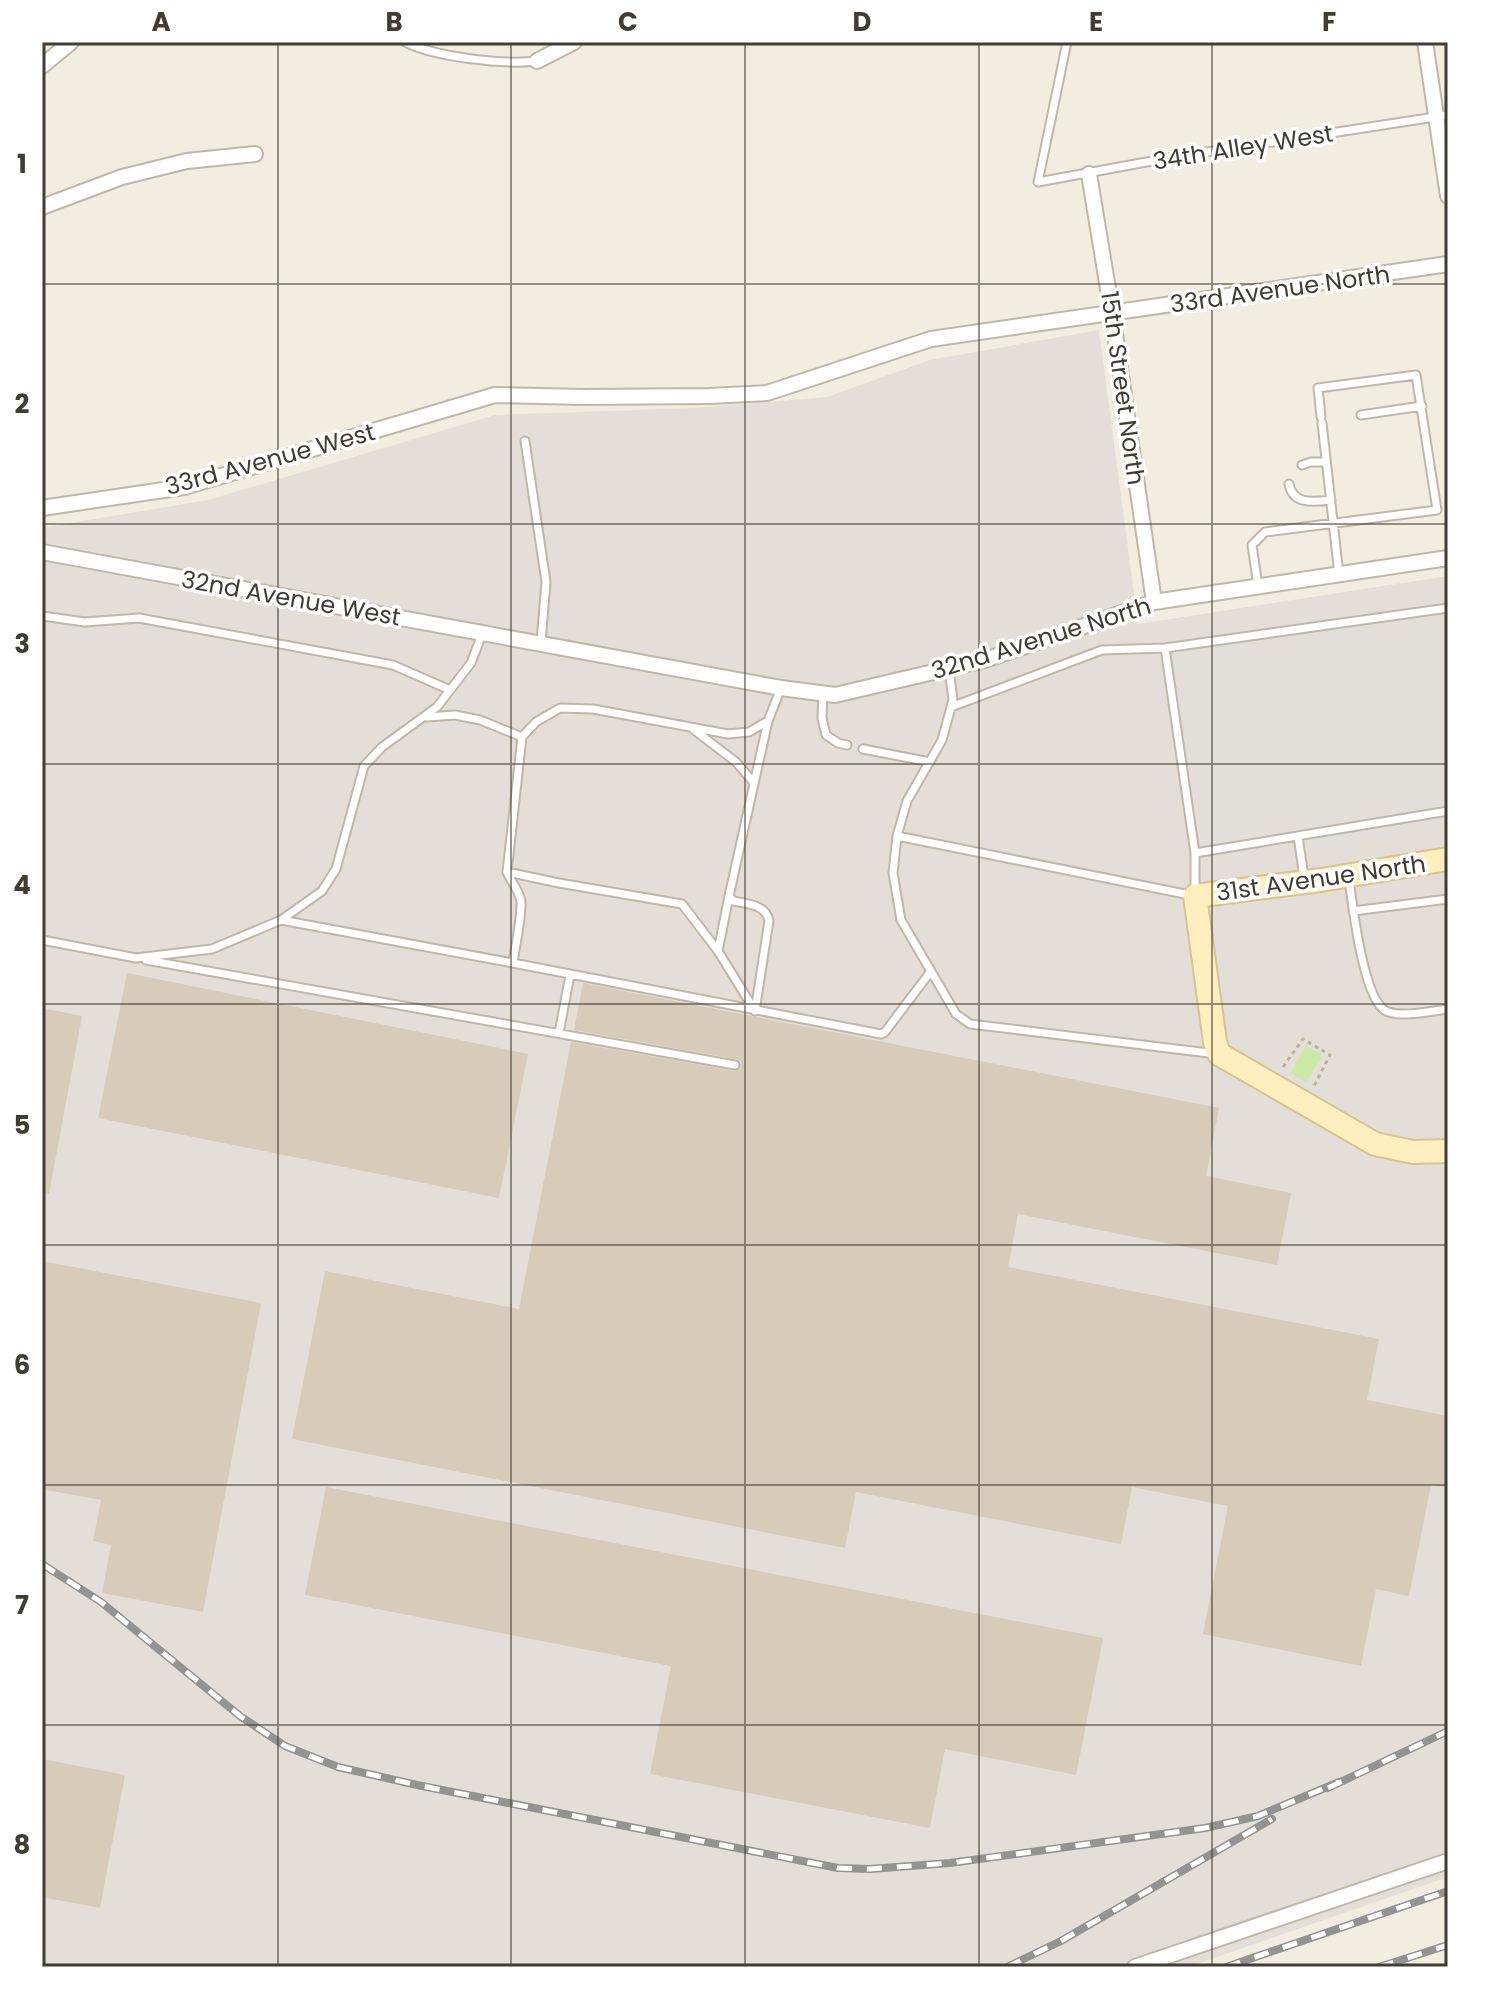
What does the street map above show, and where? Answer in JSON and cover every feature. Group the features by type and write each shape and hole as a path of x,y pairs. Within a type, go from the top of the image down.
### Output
{"street":[{"path":"42,66 71,42"},
{"path":"537,61 574,42"},
{"path":"1425,42 1443,116 1448,196"},
{"path":"42,207 122,177 187,161 255,154"},
{"name":"15th Street North","path":"1089,174 1154,602"},
{"name":"33rd Avenue North","path":"495,395 583,397 767,393 931,339 1448,264"},
{"name":"33rd Avenue West","path":"42,508 184,487 495,395"},
{"name":"32nd Avenue West","path":"42,552 541,642"},
{"name":"32nd Avenue North","path":"541,642 781,688 835,695 985,660 1154,602 1448,558"},
{"name":"31st Avenue North","path":"1195,896 1448,859"},
{"path":"1195,896 1219,1054 1375,1144 1413,1152 1448,1151"},
{"path":"1135,1967 1448,1861"}],"lane":[{"path":"405,42 420,50 450,55 517,64 537,61"},
{"name":"34th Alley West","path":"1067,42 1038,182 1168,158 1443,116"},
{"path":"1258,586 1252,545 1265,532 1333,523 1437,510 1416,375 1318,388 1321,420 1331,500 1333,523 1339,575"},
{"path":"1361,415 1422,406"},
{"path":"525,441 546,582 541,642"},
{"path":"1302,465 1326,462"},
{"path":"1289,484 1291,492 1299,500 1331,500"},
{"path":"951,707 1102,650 1165,648 1448,608"},
{"path":"42,616 85,622 139,618 169,623 393,665 450,690"},
{"path":"136,958 212,949 281,920 322,891 336,869 364,766 382,747 437,707 471,663 483,632"},
{"path":"897,836 1195,896 1195,853 1165,648"},
{"path":"949,669 953,700 942,740 907,801 897,836 893,873 901,920 956,1014 970,1024 1219,1054"},
{"path":"718,951 768,721 781,688"},
{"path":"823,693 822,718 826,735 847,745"},
{"path":"513,963 521,903 507,872 522,737 536,722 560,708 593,709 728,734 749,732 768,721"},
{"path":"424,717 455,715 480,720 522,737"},
{"path":"690,727 736,762 754,783"},
{"path":"863,749 930,762"},
{"path":"1195,853 1448,811"},
{"path":"1298,836 1305,882"},
{"path":"507,872 682,904 718,951 755,1011"},
{"path":"1348,876 1358,943 1373,996 1379,1006 1398,1014 1448,1009"},
{"path":"729,896 733,901 763,908 768,913 755,1011"},
{"path":"1353,911 1448,899"},
{"path":"281,920 883,1034 931,971"},
{"path":"42,940 735,1065"},
{"path":"559,1033 570,975"}],"path":[{"path":"1278,1074 1303,1039 1330,1055 1310,1092"}],"shaded area":[{"path":"1099,330 1138,624 1448,576 1448,1877 1188,1967 42,1967 42,528 208,500 495,415 694,408 827,397 930,360"},
{"path":"1448,601 1448,830 1206,857 1168,636"}],"green space":[{"path":"1306,1046 1323,1055 1306,1082 1290,1073"}],"building":[{"path":"127,973 528,1054 499,1198 98,1118"},
{"path":"583,983 1219,1108 1206,1176 1291,1193 1277,1265 1018,1214 1008,1267 1379,1339 1367,1400 1448,1416 1448,1488 1431,1485 1409,1596 1376,1589 1361,1666 1203,1634 1228,1506 1132,1487 1121,1544 856,1492 845,1548 292,1439 325,1271 519,1309 571,1042 734,1071 740,1069 741,1062 736,1059 574,1030"},
{"path":"42,1008 82,1016 49,1194 42,1193"},
{"path":"42,1261 261,1303 203,1612 102,1593 111,1545 93,1541 101,1500 42,1489"},
{"path":"326,1487 1103,1638 1076,1775 945,1749 930,1828 650,1774 671,1666 305,1595"},
{"path":"42,1759 125,1775 100,1908 42,1897"}],"railway":[{"path":"42,1564 101,1602 240,1716 285,1746 338,1767 838,1868 870,1869 950,1863 1205,1828 1258,1816 1339,1782"},
{"path":"1328,1788 1448,1731"},
{"path":"1007,1967 1061,1941 1272,1819"},
{"path":"1226,1967 1448,1891"},
{"path":"1379,1967 1448,1945"}]}
